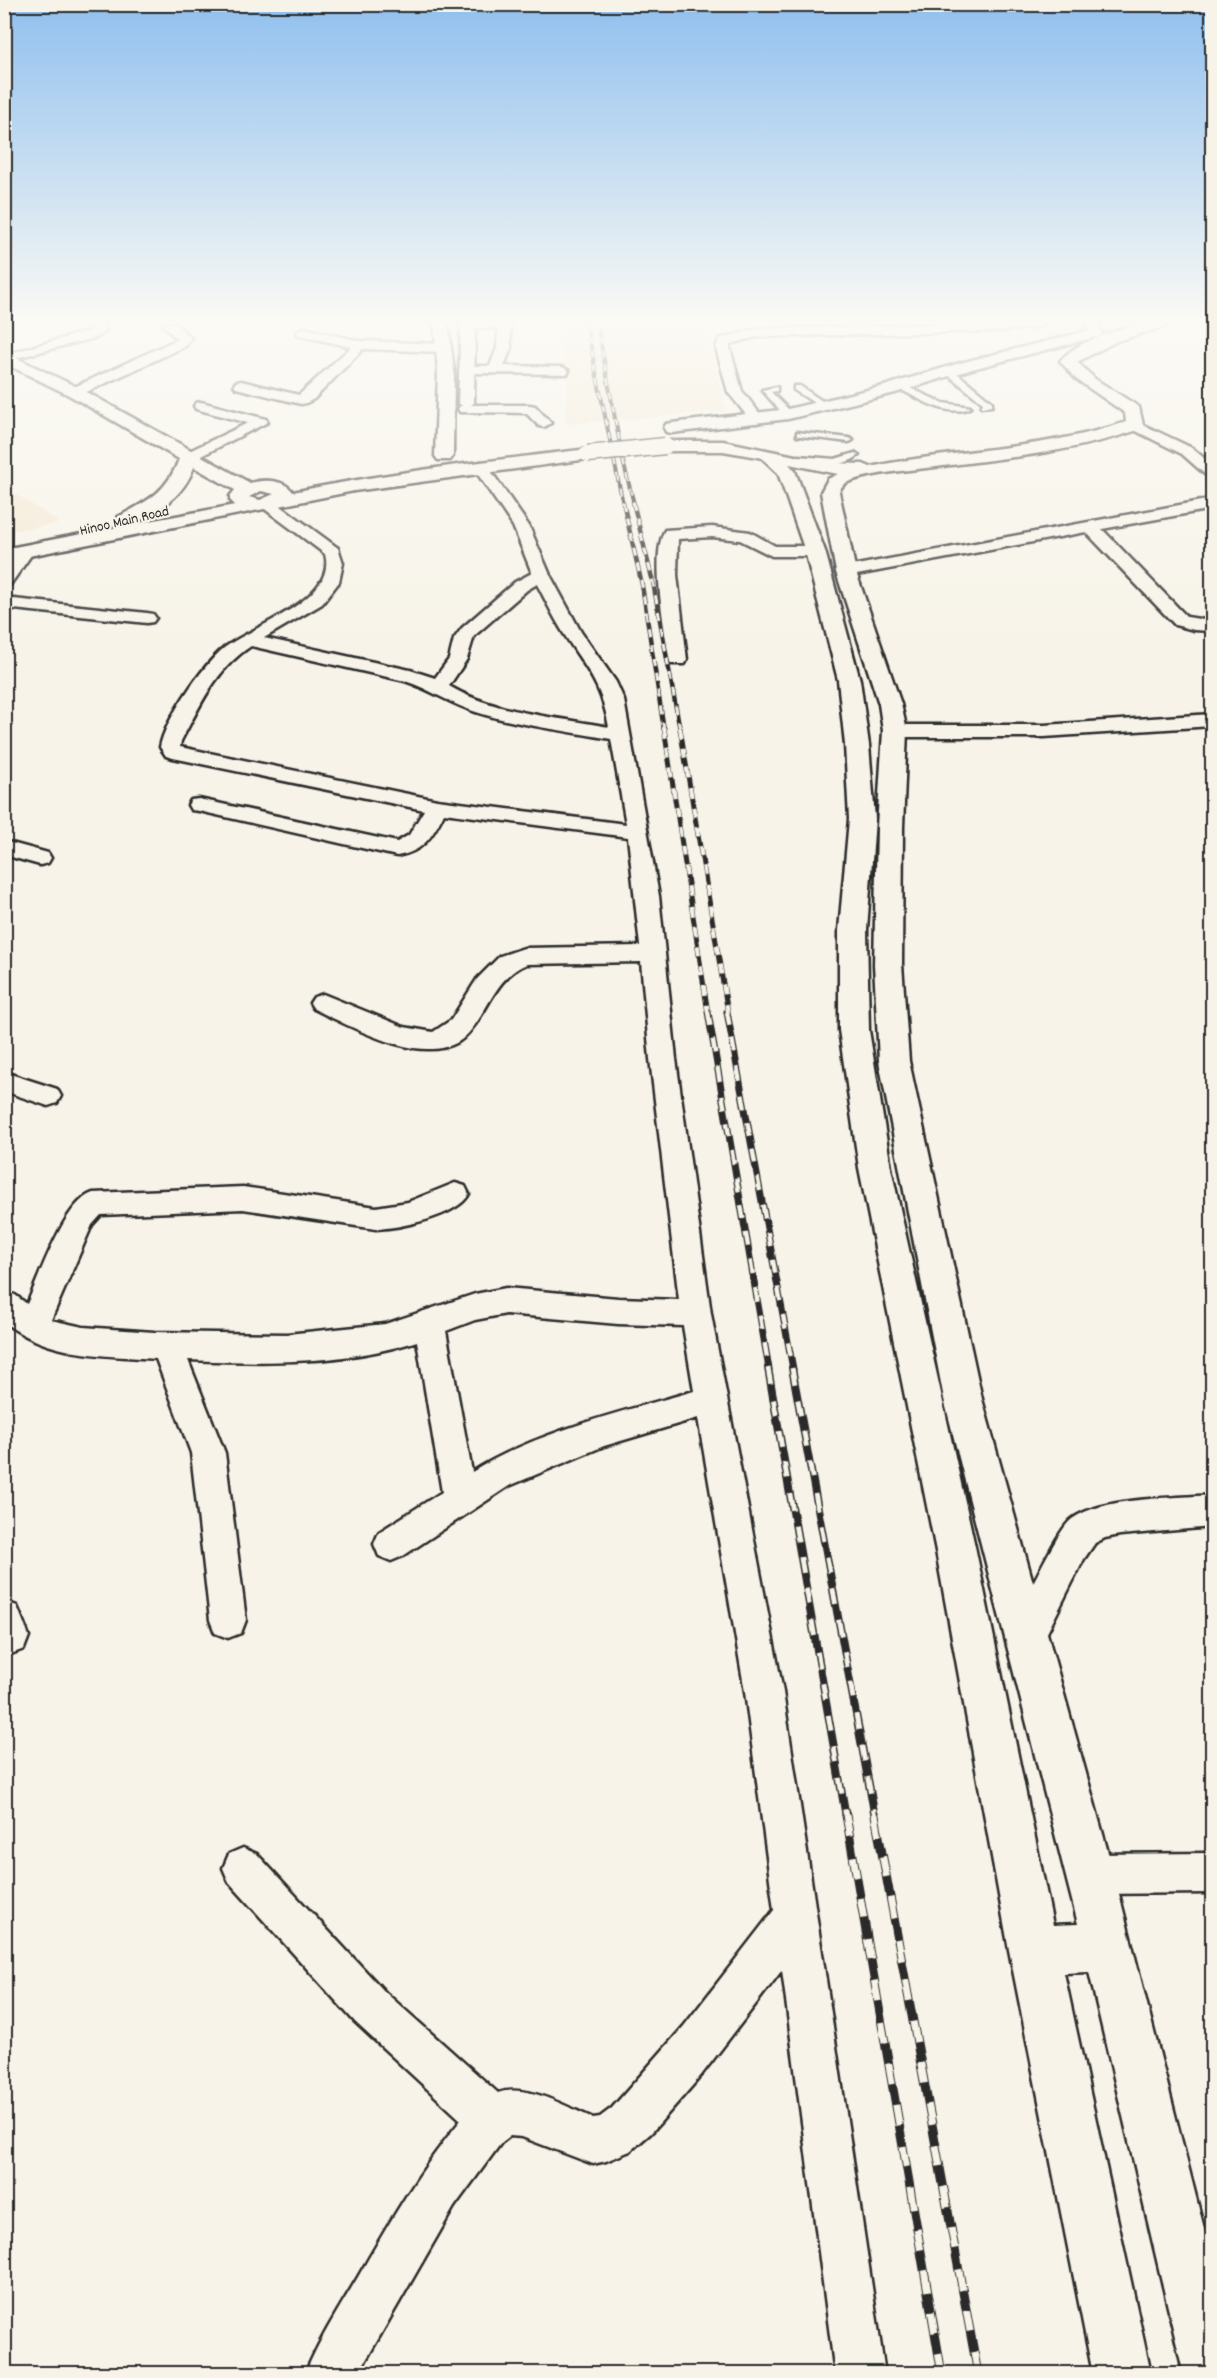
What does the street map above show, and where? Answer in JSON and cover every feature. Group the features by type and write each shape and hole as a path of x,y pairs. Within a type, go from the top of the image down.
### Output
{"main road":[{"path":"148,434 261,496 320,491 481,467 634,434"},
{"path":"444,434 444,456"},
{"path":"666,446 752,434"},
{"path":"800,434 787,461 815,550 849,680 857,746 862,819 853,930 854,1030 874,1168 956,1551 1034,1950 1122,2373"},
{"path":"4,555 261,496 318,476 444,456 584,446 723,446 787,461 847,470 872,462 1015,452 1109,434"},
{"path":"188,457 240,469 293,475"},
{"path":"120,523 163,501 174,490 188,457"},
{"path":"872,462 834,483 830,492 846,572 890,705 895,731 890,827 888,964 894,1061 963,1399 1090,1874 1212,2371"},
{"name":"Hinoo Main Road","path":"4,545 261,496"},
{"path":"1034,1950 1107,1947"}],"street":[{"path":"188,457 237,434"},
{"path":"1153,434 1187,451 1212,474"},
{"path":"1187,451 1212,450"},
{"path":"481,467 521,526 541,575 572,632 606,682 614,700 621,735 638,832 663,1059 696,1314 764,1692 860,2373"},
{"path":"261,496 332,552 336,558 336,566 327,587 313,603 248,640 225,657 206,677 171,741 170,747 173,752 437,806 638,832"},
{"path":"846,572 1212,504"},
{"path":"1090,527 1181,621 1194,626 1212,626"},
{"path":"678,660 668,573 668,541 671,534 720,533 744,536 771,551 815,550"},
{"path":"4,581 26,550"},
{"path":"438,687 458,659 463,639 468,632 521,586 541,575"},
{"path":"4,603 147,618"},
{"path":"248,640 410,676 438,687 459,700 485,709 621,735"},
{"path":"895,731 1044,731 1212,720"},
{"path":"199,805 398,849 408,848 415,843 437,806"},
{"path":"4,848 40,858"},
{"path":"323,1003 380,1027 424,1041 435,1041 450,1035 460,1025 490,979 502,965 512,958 652,954"},
{"path":"4,1082 48,1096"},
{"path":"33,1325 80,1219 93,1204 243,1198 376,1218 393,1218 411,1214 455,1194"},
{"path":"4,1304 47,1333 70,1338 167,1346 279,1347 352,1342 386,1337 488,1303 506,1301 618,1311 696,1314"},
{"path":"429,1323 460,1499"},
{"path":"167,1346 208,1453 228,1620"},
{"path":"391,1544 497,1475 538,1456 603,1432 712,1400"},
{"path":"1026,1636 1072,1546 1083,1531 1100,1522 1212,1511"},
{"path":"243,1868 363,1999 494,2119"},
{"path":"1090,1874 1212,1873"},
{"path":"330,2373 454,2165 484,2126 501,2114 522,2114 593,2141 604,2140 616,2133 644,2106 689,2055 744,1988 796,1915"}],"lane":[{"path":"800,434 849,440"},
{"path":"787,461 824,462 851,459 872,462"}],"shaded area":[{"path":"5,487 60,523 5,532"}],"railway":[{"path":"609,434 623,504"},
{"path":"618,434 634,504"},
{"path":"623,502 642,585 664,730"},
{"path":"633,502 653,582 680,730"},
{"path":"664,728 708,1013"},
{"path":"680,728 728,1013"},
{"path":"708,1012 769,1369"},
{"path":"727,1012 793,1369"},
{"path":"768,1368 846,1817"},
{"path":"792,1368 875,1817"},
{"path":"846,1815 942,2374"},
{"path":"875,1815 978,2374"}]}
